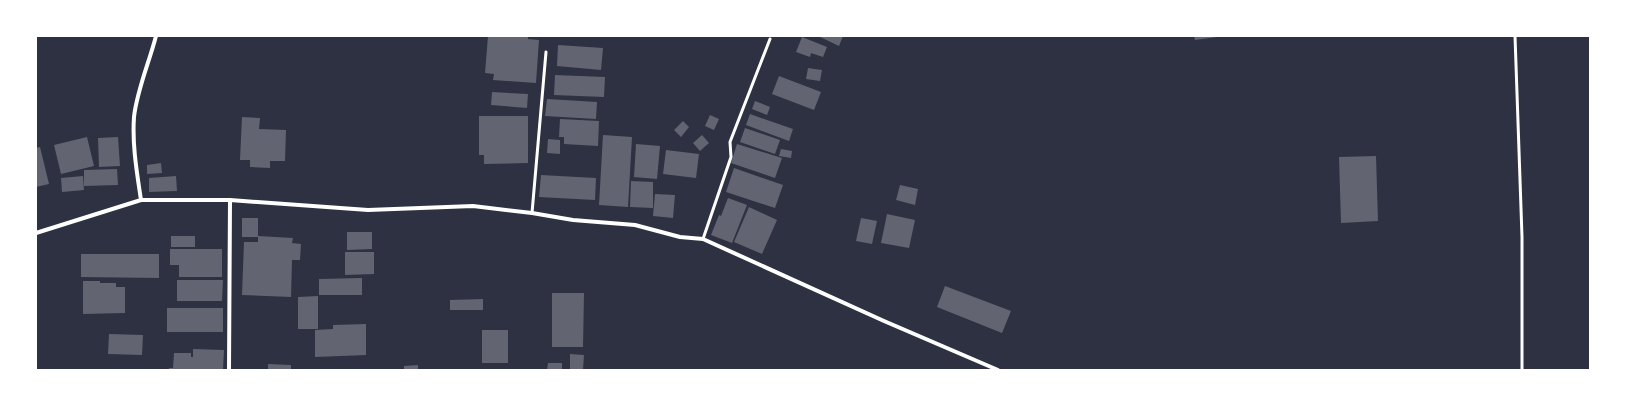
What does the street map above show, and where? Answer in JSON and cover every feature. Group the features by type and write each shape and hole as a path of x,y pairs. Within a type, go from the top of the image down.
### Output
{"street":[{"path":"141,200 134,152 134,117 156,36"},
{"path":"36,233 141,200 230,200 368,210 473,206 532,213 573,220 635,225 680,237 703,239 998,370"},
{"path":"229,370 230,200"}],"lane":[{"path":"1515,36 1522,237 1522,370"},
{"path":"703,239 731,157 730,142 770,39"},
{"path":"532,213 546,52"}],"building":[{"path":"488,36 528,36 528,39 539,40 536,83 493,80 494,74 485,73"},
{"path":"818,36 843,36 839,46"},
{"path":"1194,36 1217,36 1217,37 1195,40"},
{"path":"802,37 827,47 823,57 811,53 810,57 796,52"},
{"path":"558,45 603,48 601,70 557,66"},
{"path":"808,68 822,70 820,81 806,79"},
{"path":"555,75 605,77 604,97 554,95"},
{"path":"779,76 821,92 814,110 772,94"},
{"path":"492,92 528,94 527,108 491,105"},
{"path":"547,99 597,102 596,119 545,116"},
{"path":"755,101 770,107 767,115 752,109"},
{"path":"750,114 793,129 789,141 746,125"},
{"path":"710,115 719,119 714,130 705,126"},
{"path":"479,116 528,116 528,163 484,164 484,155 479,155"},
{"path":"242,117 260,118 259,129 286,130 285,161 270,161 270,168 250,167 250,160 240,160"},
{"path":"560,119 599,121 598,146 564,144 564,137 559,137"},
{"path":"683,121 689,127 681,137 674,130"},
{"path":"745,128 780,140 775,154 740,142"},
{"path":"603,135 632,137 628,207 599,205"},
{"path":"702,135 709,143 700,151 693,143"},
{"path":"87,137 94,166 61,174 54,145"},
{"path":"118,137 120,166 99,167 98,138"},
{"path":"548,139 560,140 560,154 547,153"},
{"path":"636,144 660,146 657,179 634,177"},
{"path":"737,144 782,158 775,178 731,163"},
{"path":"40,147 49,184 36,187 36,148"},
{"path":"781,149 792,151 791,158 779,156"},
{"path":"666,150 699,154 696,178 663,174"},
{"path":"1376,156 1378,221 1341,223 1339,157"},
{"path":"161,163 162,173 147,174 147,165"},
{"path":"734,168 783,185 775,208 726,192"},
{"path":"117,169 118,185 84,186 84,170"},
{"path":"541,175 596,178 595,200 539,197"},
{"path":"83,176 84,190 62,192 61,178"},
{"path":"176,176 177,191 149,192 149,178"},
{"path":"631,181 653,182 653,208 630,207"},
{"path":"900,185 918,189 915,205 896,200"},
{"path":"655,194 675,195 673,218 653,216"},
{"path":"728,198 747,205 732,243 711,235"},
{"path":"749,207 777,220 762,254 734,242"},
{"path":"887,214 915,220 909,248 881,243"},
{"path":"242,218 258,218 258,236 293,238 292,243 301,244 300,260 292,260 291,297 242,295 244,242 258,242 258,237 242,237"},
{"path":"861,218 877,221 872,244 856,241"},
{"path":"347,232 372,232 372,249 347,250"},
{"path":"171,236 195,236 195,247 171,247"},
{"path":"170,249 222,249 222,277 179,277 179,265 170,265"},
{"path":"345,252 374,252 374,274 345,275"},
{"path":"81,254 159,254 159,278 81,277"},
{"path":"362,278 362,295 319,295 319,279"},
{"path":"177,280 223,280 222,301 177,301"},
{"path":"83,281 116,283 116,287 125,287 125,313 83,314"},
{"path":"945,286 1011,311 1002,333 937,307"},
{"path":"552,293 584,293 583,347 552,347"},
{"path":"318,296 318,329 298,329 298,297"},
{"path":"483,299 483,310 450,310 450,300"},
{"path":"167,308 223,308 223,332 167,332"},
{"path":"366,324 366,355 315,357 315,330 333,329 333,325"},
{"path":"482,330 508,330 508,363 482,363"},
{"path":"109,334 143,335 142,355 108,354"},
{"path":"193,349 224,350 223,370 169,370 169,368 173,368 174,353 191,353 191,357 193,357"},
{"path":"570,354 584,355 583,370 570,370"},
{"path":"548,363 562,363 562,370 547,370"},
{"path":"268,364 291,365 291,370 268,370"},
{"path":"418,365 418,370 404,370 404,366"}]}
